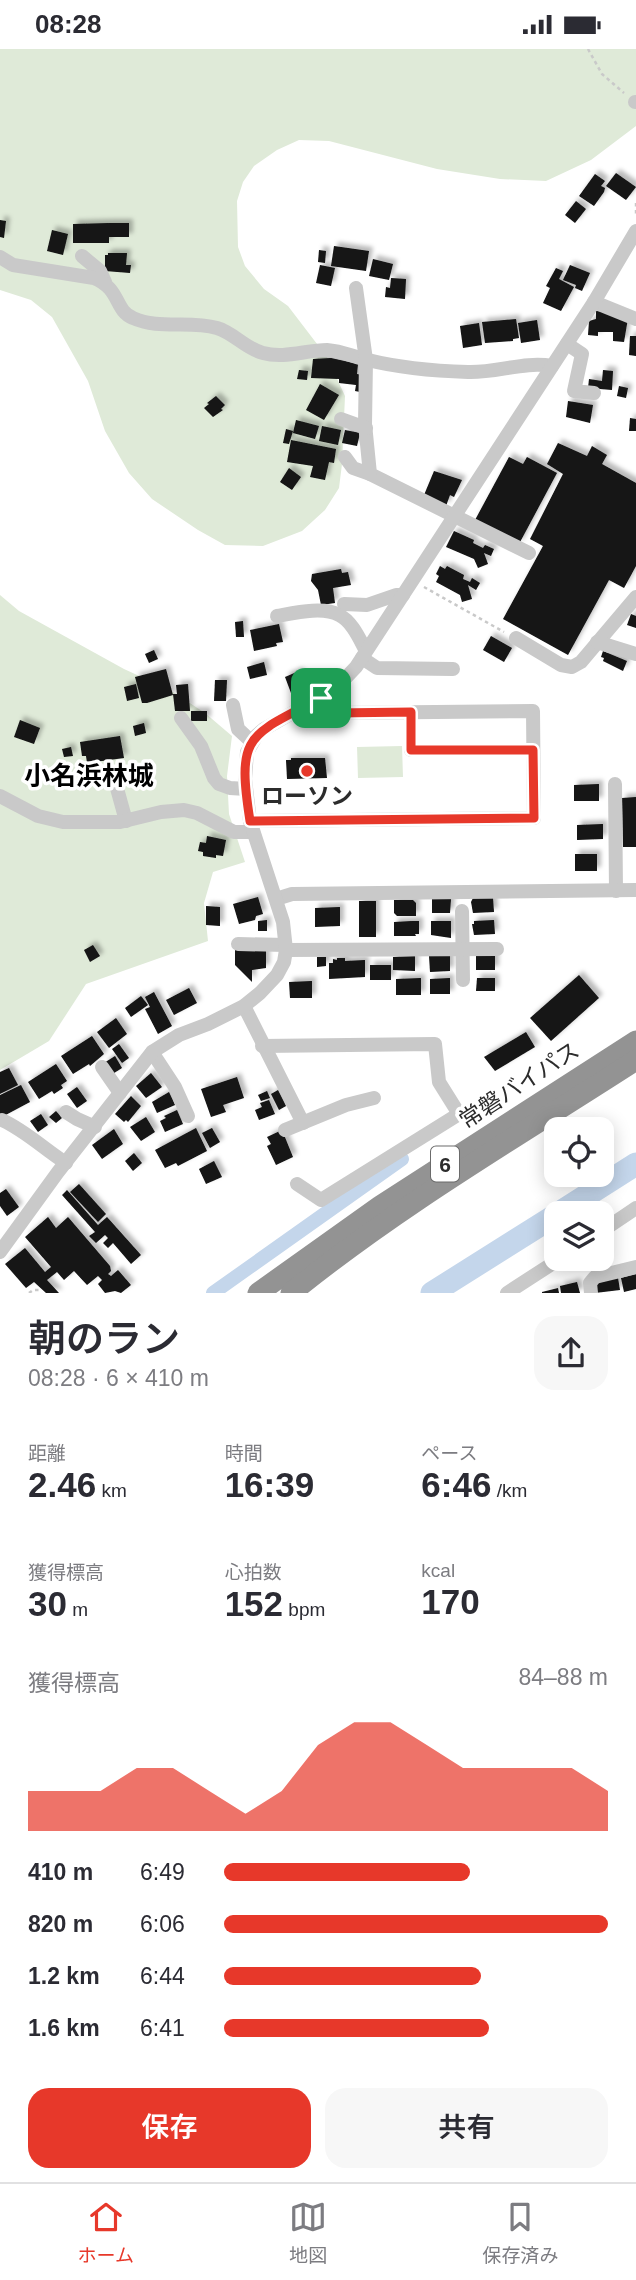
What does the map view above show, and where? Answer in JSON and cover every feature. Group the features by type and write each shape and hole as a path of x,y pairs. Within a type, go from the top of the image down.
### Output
{"highway":[{"name":"常磐バイパス","path":"258,1293 380,1206 636,1041"},
{"name":"常磐バイパス","path":"290,1293 391,1218 636,1060"}],"street":[{"path":"0,1252 152,1052 179,1035 244,1006 277,975 284,962 286,947 283,922 252,826 246,789 246,758 251,742 274,721 336,688 364,655 594,302 636,231"},
{"path":"82,256 100,271 105,282 114,291 123,312 131,318 143,322 216,328 262,353 279,356 326,350 349,353 366,360 467,372 485,372 536,363 552,366"},
{"path":"0,257 13,265 105,282"},
{"path":"356,288 366,360 366,428 370,474"},
{"path":"594,302 636,319"},
{"path":"567,344 582,354 574,391 594,393"},
{"path":"341,419 366,428"},
{"path":"345,457 353,468 529,553"},
{"path":"344,604 367,605 403,595"},
{"path":"516,638 569,667 578,665 636,597"},
{"path":"277,616 299,612 339,614 348,623 364,655 377,668 453,669"},
{"path":"597,642 636,654"},
{"path":"0,796 38,816 63,822 126,821 161,812 184,810 197,813 234,832 252,826 534,818 533,711 336,713 321,698"},
{"path":"233,705 238,729 251,742"},
{"path":"411,712 411,750 533,750"},
{"path":"181,717 201,746 219,784 246,789"},
{"path":"113,774 126,821"},
{"path":"615,784 616,891"},
{"path":"276,899 292,894 636,890"},
{"path":"462,911 463,980"},
{"path":"237,944 496,949"},
{"path":"244,1006 303,1123"},
{"path":"262,1046 435,1044 439,1082 459,1114 321,1200 297,1184"},
{"path":"152,1052 175,1087 188,1116"},
{"path":"102,1067 120,1093"},
{"path":"285,1130 346,1105 374,1098"},
{"path":"66,1112 95,1127"},
{"path":"2,1121 30,1136 41,1148 66,1163"},
{"path":"614,1223 636,1208"},
{"path":"591,1293 590,1283 594,1277 636,1267"},
{"path":"507,1293 544,1269"}],"path":[{"path":"588,49 602,74 635,102"},
{"path":"636,203 636,217"},
{"path":"412,580 516,638"},
{"path":"29,1293 40,1290"}],"green space":[{"path":"0,49 636,49 636,126 591,160 546,181 500,179 437,169 329,141 299,140 277,150 254,166 243,182 237,201 238,247 245,266 264,289 288,306 327,357 345,396 342,464 339,488 325,510 302,531 263,546 225,545 152,499 129,473 105,431 88,381 52,317 31,300 0,290"},
{"path":"0,595 19,611 124,669 170,690 205,713 232,736 227,776 229,814 245,862 213,872 204,903 208,941 86,984 49,1041 0,1070"},
{"path":"402,746 403,777 358,778 357,747"}],"building":[{"path":"616,173 636,187 626,200 606,186"},
{"path":"595,174 605,181 601,186 605,188 594,206 579,196"},
{"path":"576,201 586,209 575,223 565,215"},
{"path":"0,220 6,221 4,238 0,237"},
{"path":"129,223 129,237 109,237 109,243 73,243 73,224"},
{"path":"52,230 68,234 63,255 47,251"},
{"path":"334,246 369,251 366,271 331,266"},
{"path":"319,250 326,251 325,263 318,262"},
{"path":"127,253 126,265 131,265 130,273 105,271 105,255"},
{"path":"373,259 393,264 389,280 369,276"},
{"path":"320,265 335,268 331,286 316,283"},
{"path":"570,265 590,273 582,291 575,288 576,285 563,280"},
{"path":"556,268 563,271 559,279 574,287 561,311 543,303 550,288 546,286"},
{"path":"391,278 406,279 405,299 385,297"},
{"path":"596,311 612,312 628,318 624,342 613,341 613,332 598,332 598,336 588,335 589,321 596,319"},
{"path":"516,319 519,338 485,343 482,322"},
{"path":"537,320 540,340 521,343 518,323"},
{"path":"479,323 482,345 463,348 460,326"},
{"path":"630,336 636,336 636,356 629,355"},
{"path":"331,358 358,364 357,374 362,375 360,392 355,391 356,385 339,383 339,379 311,378 313,359"},
{"path":"299,370 308,371 307,380 297,379"},
{"path":"603,370 613,371 612,390 588,388 589,379 602,381"},
{"path":"320,384 339,395 324,420 306,410"},
{"path":"619,386 628,388 626,398 617,396"},
{"path":"216,396 225,405 221,409 223,410 213,417 204,408"},
{"path":"568,401 593,405 590,423 566,417"},
{"path":"630,418 636,419 636,431 629,431"},
{"path":"296,420 319,426 315,439 293,433"},
{"path":"322,426 341,430 338,445 319,441"},
{"path":"286,429 293,431 289,444 283,443"},
{"path":"345,430 360,433 357,446 342,443"},
{"path":"291,440 336,449 334,463 329,462 325,480 310,477 313,466 287,462"},
{"path":"558,443 587,456 592,446 607,455 602,464 636,483 636,566 624,588 609,580 568,655 503,619 543,546 530,539 563,474 547,464"},
{"path":"509,457 523,464 527,457 557,473 519,544 475,520"},
{"path":"289,468 301,477 292,490 280,482"},
{"path":"434,471 462,480 454,497 450,495 446,506 424,495"},
{"path":"454,531 474,540 473,543 483,548 485,545 494,549 491,556 484,553 488,564 478,568 474,559 446,547"},
{"path":"440,566 445,569 447,566 464,575 463,579 470,582 472,578 480,583 476,590 468,585 472,599 462,602 460,595 436,582"},
{"path":"341,569 342,573 348,572 351,585 333,588 335,603 321,605 318,590 311,581 312,574"},
{"path":"631,614 636,616 636,628 627,625"},
{"path":"243,621 244,637 236,637 235,622"},
{"path":"279,624 283,642 254,651 250,630"},
{"path":"491,636 512,648 504,662 483,650"},
{"path":"154,650 158,659 149,663 145,654"},
{"path":"603,651 627,661 623,671 603,661"},
{"path":"264,662 267,675 250,679 247,667"},
{"path":"166,669 173,695 142,703 135,677"},
{"path":"299,671 306,690 291,693 285,677"},
{"path":"215,680 227,680 226,701 214,701"},
{"path":"136,684 139,698 127,701 124,687"},
{"path":"188,684 190,711 175,711 173,694 177,694 176,685"},
{"path":"191,711 207,711 207,721 191,721"},
{"path":"20,720 40,728 34,744 14,737"},
{"path":"144,723 146,733 135,736 133,726"},
{"path":"120,736 124,758 87,763 86,756 82,756 80,742"},
{"path":"71,747 73,756 64,757 62,749"},
{"name":"ローソン","path":"325,758 327,778 287,779 286,760"},
{"path":"599,784 599,801 574,801 574,785"},
{"path":"636,797 636,847 623,847 622,798"},
{"path":"603,824 603,839 577,840 577,825"},
{"path":"207,836 226,840 223,856 203,856 203,852 198,851 200,842 206,843"},
{"path":"575,854 597,854 597,871 575,871"},
{"path":"258,897 263,914 256,916 255,920 239,924 233,904"},
{"path":"473,898 493,898 494,912 473,913"},
{"path":"432,899 451,899 450,913 432,913"},
{"path":"394,900 413,900 416,903 416,916 397,916 394,913"},
{"path":"359,901 376,901 376,937 359,937"},
{"path":"206,906 220,907 220,926 206,925"},
{"path":"340,907 340,926 315,927 315,908"},
{"path":"267,920 267,931 258,931 258,921"},
{"path":"494,920 495,934 474,935 474,921"},
{"path":"419,921 419,934 415,934 416,936 394,936 394,922"},
{"path":"431,921 451,921 451,938 431,935"},
{"path":"93,945 100,956 90,962 84,950"},
{"path":"235,950 266,951 266,968 252,970 252,982 235,965"},
{"path":"415,956 415,971 393,970 393,957"},
{"path":"429,956 450,956 450,971 430,972"},
{"path":"476,956 495,956 495,970 476,970"},
{"path":"317,957 326,957 326,966 317,967"},
{"path":"345,958 345,961 365,960 365,977 329,979 329,963 333,963 333,959"},
{"path":"370,965 391,965 391,980 370,980"},
{"path":"579,975 599,998 551,1041 530,1018"},
{"path":"421,978 421,995 396,995 396,979"},
{"path":"450,978 450,994 430,994 430,979"},
{"path":"477,978 495,978 495,991 476,991"},
{"path":"312,981 312,998 290,998 289,982"},
{"path":"189,988 197,1003 174,1015 166,1000"},
{"path":"154,992 172,1026 158,1034 145,1009 150,1007 145,997"},
{"path":"141,996 148,1005 131,1017 125,1008"},
{"path":"116,1018 127,1034 109,1048 97,1032"},
{"path":"526,1032 535,1047 495,1071 484,1057"},
{"path":"92,1036 104,1054 90,1066 89,1064 73,1074 61,1056"},
{"path":"119,1044 129,1058 122,1063 112,1049"},
{"path":"115,1056 122,1068 111,1075 104,1063"},
{"path":"56,1064 67,1081 61,1085 63,1088 54,1094 52,1091 39,1099 28,1082"},
{"path":"9,1068 18,1085 0,1094 0,1072"},
{"path":"151,1073 162,1087 146,1098 136,1086"},
{"path":"237,1077 244,1098 223,1105 226,1112 211,1117 201,1089"},
{"path":"21,1085 30,1102 0,1118 0,1095"},
{"path":"77,1087 87,1101 77,1108 67,1094"},
{"path":"278,1090 286,1106 279,1110 271,1094"},
{"path":"267,1091 270,1098 261,1101 258,1095"},
{"path":"169,1092 175,1105 157,1113 152,1102"},
{"path":"131,1096 141,1106 128,1122 124,1122 115,1114"},
{"path":"269,1100 275,1114 259,1120 255,1110 262,1107 260,1103"},
{"path":"177,1110 183,1124 165,1132 160,1121"},
{"path":"56,1111 62,1118 56,1123 49,1117"},
{"path":"41,1114 48,1125 38,1132 30,1121"},
{"path":"146,1117 155,1132 141,1141 130,1127"},
{"path":"196,1128 207,1151 178,1166 176,1163 165,1168 155,1150"},
{"path":"212,1128 220,1142 210,1148 202,1133"},
{"path":"114,1129 123,1144 102,1159 92,1145"},
{"path":"282,1130 293,1157 276,1165 267,1146 271,1144 267,1137"},
{"path":"134,1153 142,1163 133,1171 125,1161"},
{"path":"214,1161 222,1177 206,1184 199,1169"},
{"path":"79,1184 106,1214 98,1222 70,1192"},
{"path":"6,1189 19,1207 7,1216 0,1206 0,1193"},
{"path":"67,1190 98,1225 107,1217 141,1255 131,1264 113,1243 108,1248 103,1243 108,1238 105,1235 96,1243 89,1236 95,1232 62,1195"},
{"path":"48,1217 56,1228 68,1217 110,1266 111,1271 108,1274 111,1276 118,1270 131,1285 121,1293 105,1293 98,1284 102,1280 98,1276 87,1285 74,1271 64,1280 57,1272 47,1280 59,1293 46,1293 34,1282 26,1288 5,1264 25,1248 45,1272 51,1267 25,1237"},
{"path":"636,1274 636,1289 624,1292 621,1278"},
{"path":"618,1278 620,1290 595,1293 597,1281"},
{"path":"577,1282 580,1293 561,1293 560,1286"},
{"path":"558,1288 559,1293 542,1293 542,1292"}],"waterway":[{"path":"213,1293 402,1159"},
{"path":"578,1201 636,1164"},
{"path":"432,1293 544,1223"}],"place":[{"name":"ローソン","path":"307,771"}],"district":[{"name":"小名浜林城","path":"89,776"}],"route":[{"path":"321,698 336,713 411,712 411,750 533,750 534,818 250,821 245,769 249,746 257,735 274,721 321,698"}]}
